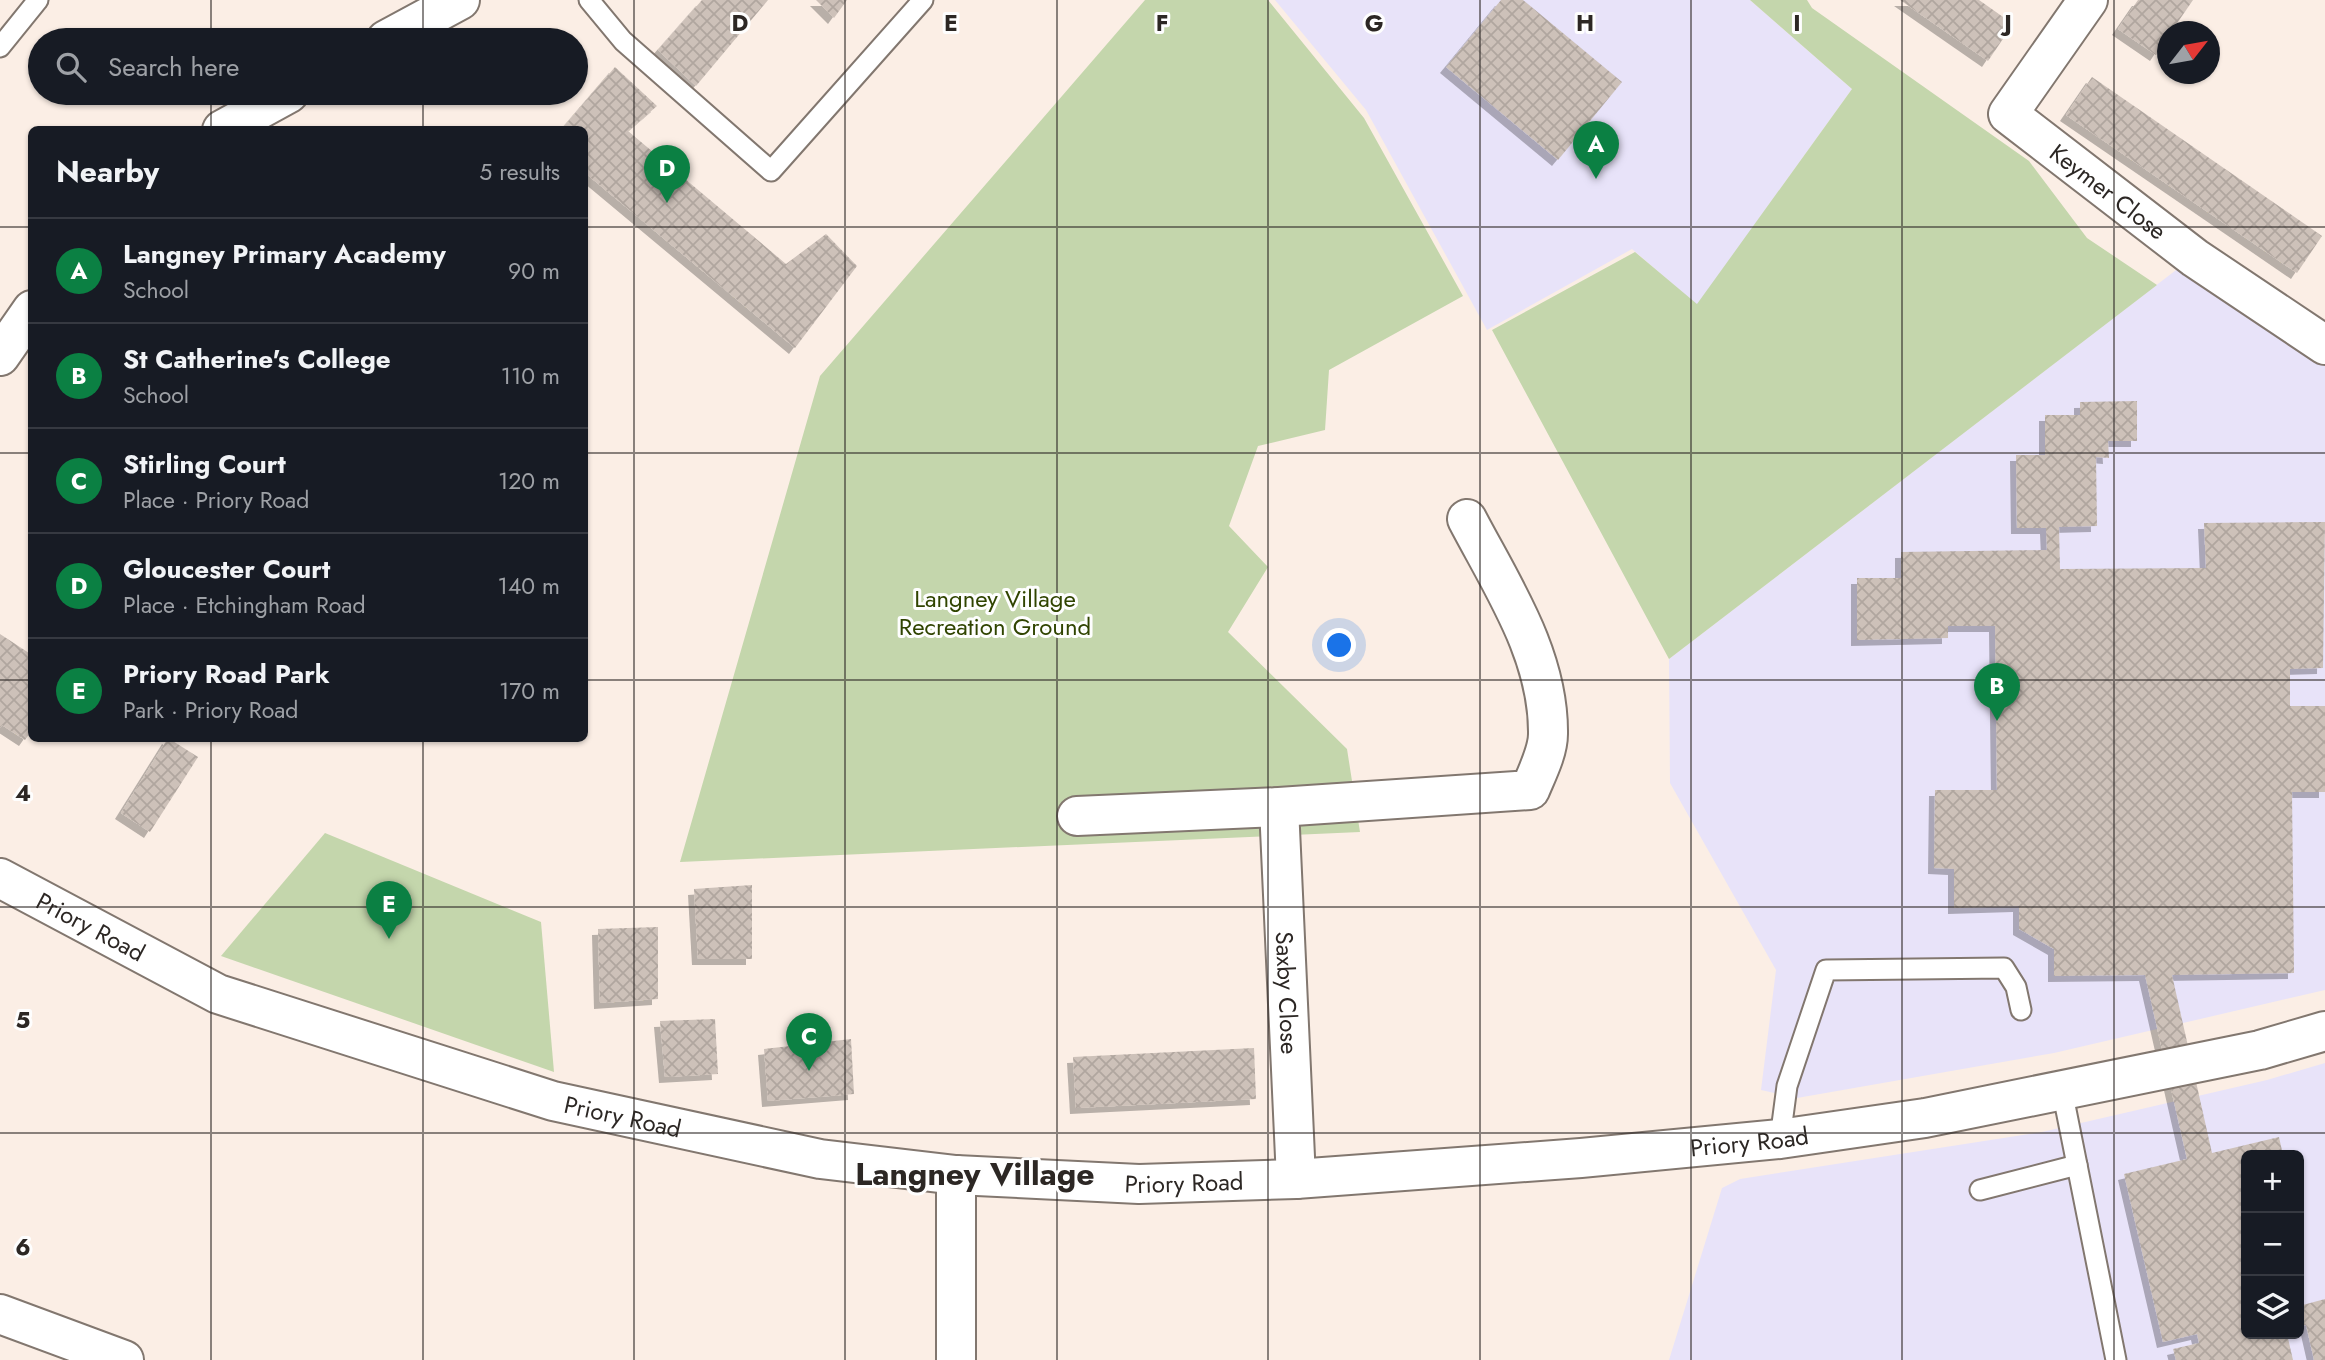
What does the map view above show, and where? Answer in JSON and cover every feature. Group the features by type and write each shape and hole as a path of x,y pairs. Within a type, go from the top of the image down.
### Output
{"street":[{"path":"408,28 460,0"},
{"name":"Keymer Close","path":"2088,0 2008,114 2195,258 2325,345"},
{"path":"229,126 267,105"},
{"path":"0,356 28,316"},
{"path":"1077,816 1279,807 1530,790 1549,736 1544,683 1523,625 1467,519"},
{"name":"Saxby Close","path":"1279,807 1296,1179"},
{"name":"Priory Road","path":"0,878 218,994 553,1101 820,1159 956,1175 1139,1184 1296,1179 1581,1158 1780,1139 1925,1118 2260,1050 2325,1031"},
{"path":"956,1175 956,1360"},
{"path":"0,1314 124,1360"}],"lane":[{"path":"0,47 38,0"},
{"path":"589,0 623,41 771,171 923,0"},
{"path":"1780,1139 1787,1086 1826,970 2004,968 2016,987 2021,1010"},
{"path":"2062,1090 2116,1360"},
{"path":"1979,1190 2077,1165"}],"shaded area":[{"path":"1275,0 1750,0 1852,89 1697,305 1632,249 1487,330 1366,110"},
{"path":"2180,267 2325,364 2325,990 2054,1053 1797,1098 1761,1090 1776,970 1670,783 1669,659"},
{"path":"2325,1063 2325,1360 1669,1360 1722,1188 1740,1179 2042,1132 2267,1080"}],"green space":[{"name":"Langney Village Recreation Ground","path":"1145,0 1268,0 1364,118 1463,296 1329,370 1325,430 1258,446 1229,526 1268,567 1228,632 1347,749 1360,832 680,862 820,376"},
{"path":"1750,0 1807,0 1812,8 2029,161 2087,238 2157,285 1669,659 1492,330 1635,252 1697,304 1852,89"},
{"path":"325,833 541,922 554,1072 221,956"}],"building":[{"path":"702,0 768,0 696,86 658,50"},
{"path":"816,0 847,0 834,18"},
{"path":"1501,0 1523,0 1622,82 1558,160 1446,67"},
{"path":"1900,0 1979,0 2013,24 1988,61"},
{"path":"2138,0 2193,0 2179,21 2157,21 2156,55 2118,29"},
{"path":"615,67 657,106 628,131 786,264 826,234 857,266 795,348 588,175 588,126 564,126 582,105 588,105 588,98"},
{"path":"2092,77 2322,236 2297,273 2066,115"},
{"path":"2137,401 2137,441 2108,441 2109,458 2096,457 2097,526 2059,527 2060,569 2206,568 2204,523 2325,522 2323,668 2290,669 2290,706 2325,706 2325,792 2292,792 2294,973 2172,975 2212,1153 2279,1137 2282,1150 2241,1150 2241,1339 2288,1339 2293,1360 2176,1360 2173,1349 2199,1343 2197,1334 2163,1342 2124,1174 2187,1159 2145,975 2054,976 2054,949 2019,929 2019,906 1954,908 1954,869 1934,868 1935,790 1997,790 1995,626 1948,626 1948,638 1857,640 1857,578 1901,578 1901,552 2047,550 2046,528 2017,528 2016,455 2045,455 2045,415 2080,415 2080,402"},
{"path":"0,634 28,652 28,736 25,740 2,725 0,728"},
{"path":"165,742 174,742 198,757 150,832 121,813"},
{"path":"752,885 752,959 698,959 694,889"},
{"path":"658,927 658,999 600,1003 598,929"},
{"path":"715,1019 718,1074 665,1077 660,1021"},
{"path":"851,1039 854,1094 768,1101 764,1049"},
{"path":"1254,1048 1256,1099 1076,1108 1073,1057"},
{"path":"2325,1299 2325,1360 2314,1360 2304,1325 2304,1305"}],"place":[{"name":"Langney Primary Academy","path":"1596,179"},
{"name":"Gloucester Court","path":"667,203"},
{"name":"St Catherine's College","path":"1997,721"},
{"name":"Priory Road Park","path":"389,939"},
{"name":"Stirling Court","path":"809,1071"}],"district":[{"name":"Langney Village","path":"975,1174"}]}
